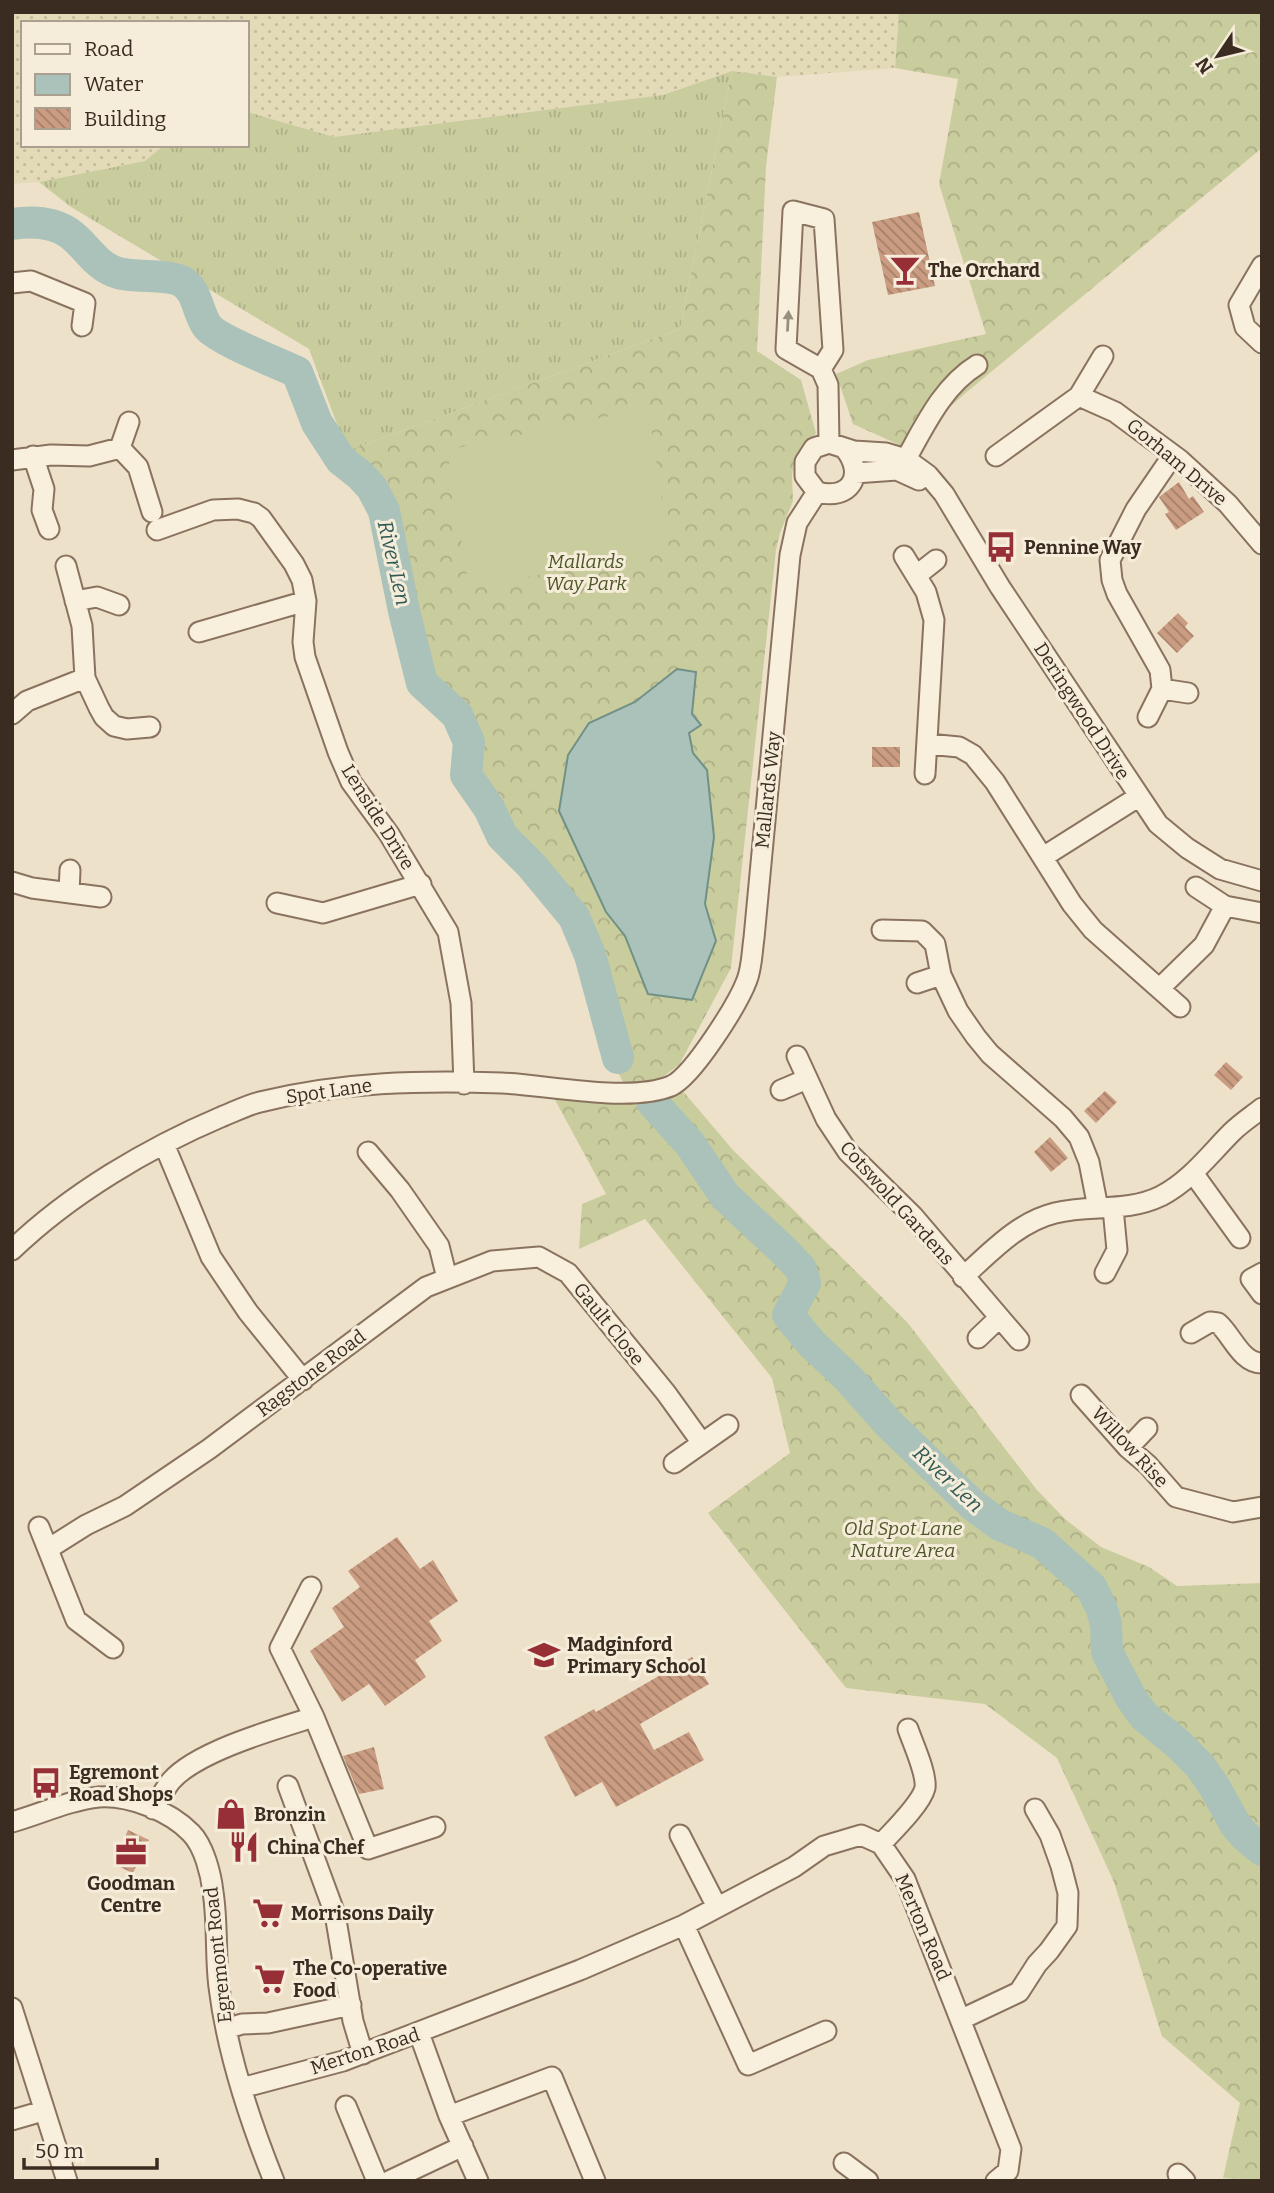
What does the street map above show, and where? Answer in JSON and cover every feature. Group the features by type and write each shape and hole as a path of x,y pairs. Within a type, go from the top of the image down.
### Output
{"street":[{"path":"821,369 833,350 824,219 793,211 786,349 821,369 828,385 837,446 853,459 855,473 846,490 827,495 817,492 805,477 805,462 814,448 837,446"},
{"path":"1262,266 1239,305 1245,327 1262,343"},
{"path":"12,283 31,281 85,303 82,326"},
{"path":"996,456 1079,396 1103,356"},
{"path":"906,459 936,408 962,374 977,365"},
{"name":"Gorham Drive","path":"1079,396 1115,412 1172,455 1228,503 1260,538"},
{"path":"12,460 33,456 89,456 120,448 129,422"},
{"name":"Deringwood Drive","path":"837,446 886,453 906,459 928,475 944,494 1000,587 1158,824 1187,848 1220,869 1262,881"},
{"name":"Lenside Drive","path":"120,448 138,467 155,521 213,510 238,509 254,513 261,518 294,564 302,580 306,601 303,642 305,657 338,752 351,782 389,834 449,932 461,1003 464,1084"},
{"path":"1148,717 1162,689 1160,670 1129,617 1112,580 1110,560 1136,509 1172,455"},
{"path":"33,456 44,489 42,510 49,529"},
{"name":"Deringwood Drive","path":"855,473 897,470 944,494"},
{"name":"Mallards Way","path":"685,1076 717,1033 748,978 790,555 797,523 817,492"},
{"path":"904,556 926,592 934,620 925,774"},
{"path":"917,575 936,560"},
{"path":"66,566 82,626 85,678 99,708 114,726 127,729 150,727"},
{"path":"75,601 97,597 120,605"},
{"path":"199,632 306,601"},
{"path":"12,714 27,701 85,678"},
{"path":"1162,689 1188,693"},
{"path":"928,744 958,747 973,754 995,782 1072,904 1093,930 1180,1007"},
{"path":"1042,857 1138,796"},
{"path":"69,893 71,870"},
{"path":"12,882 32,888 101,897"},
{"path":"277,903 324,913 421,884"},
{"path":"1196,887 1225,906 1262,913"},
{"path":"1160,988 1204,945 1225,906"},
{"path":"882,930 922,931 935,944 941,975 958,1012 983,1046 1063,1118 1079,1136 1106,1208 1117,1250 1105,1273"},
{"path":"917,983 941,975"},
{"name":"Cotswold Gardens","path":"797,1056 826,1119 848,1152 913,1216 1019,1340"},
{"name":"Spot Lane","path":"12,1250 31,1232 130,1163 164,1144 257,1102 342,1085 403,1082 503,1083 577,1090 647,1092 671,1086 685,1076"},
{"path":"781,1090 807,1079"},
{"path":"963,1277 1026,1224 1057,1212 1125,1208 1158,1197 1184,1183 1235,1129 1262,1108"},
{"path":"164,1144 211,1257 248,1312 303,1380"},
{"path":"368,1152 400,1190 439,1246 447,1278"},
{"path":"1193,1173 1240,1238"},
{"name":"Gault Close","path":"447,1278 492,1261 539,1257 568,1273 666,1392 702,1443"},
{"path":"1262,1273 1251,1279 1262,1294"},
{"name":"Ragstone Road","path":"48,1549 86,1525 125,1506 209,1449 426,1287 447,1278"},
{"path":"978,1338 999,1318"},
{"path":"1191,1334 1210,1322 1218,1323 1242,1354 1249,1360 1262,1363"},
{"name":"Willow Rise","path":"1081,1395 1176,1497 1233,1512 1262,1507"},
{"path":"674,1463 728,1425"},
{"path":"1128,1448 1147,1427"},
{"path":"39,1527 76,1620 113,1648"},
{"path":"311,1587 280,1648 314,1717 368,1850 435,1827"},
{"path":"153,1809 172,1780 194,1763 264,1733 314,1717"},
{"path":"881,1844 925,1788 924,1774 908,1729"},
{"path":"288,1786 335,1914 351,2005 363,2054"},
{"name":"Egremont Road","path":"12,1822 99,1797 126,1800 153,1809 193,1834 205,1859 213,1892 219,1987 226,2029 241,2088 274,2181"},
{"path":"962,2019 1020,1992 1037,1964 1067,1926 1068,1893 1061,1866 1050,1835 1035,1808"},
{"path":"681,1835 717,1907"},
{"name":"Merton Road","path":"241,2088 363,2054 580,1970 684,1925 794,1867 824,1846 861,1835 881,1844 905,1878 962,2019 1011,2150 1008,2171 996,2181"},
{"path":"684,1925 748,2065 826,2031"},
{"path":"226,2029 351,2005"},
{"path":"12,2008 67,2181"},
{"path":"419,2033 449,2116 478,2181"},
{"path":"449,2116 552,2077 595,2181"},
{"path":"346,2106 377,2181"},
{"path":"12,2120 43,2111"},
{"path":"389,2181 463,2146"},
{"path":"844,2163 868,2181"}],"shaded area":[{"path":"12,12 899,12 895,68 777,77 732,71 663,95 334,137 248,112 248,21 21,21 21,147 162,147 145,161 39,182 12,184"}],"green space":[{"path":"899,12 1262,12 1262,148 904,447 853,424 836,374 868,360 986,334 939,184 958,79 895,68"},
{"path":"732,71 680,329 347,451 309,349 71,207 39,182 145,161 162,147 248,147 248,112 334,137 663,95"},
{"path":"732,71 777,77 766,167 757,351 801,380 816,433 794,462 793,501 776,550 731,968 679,1065 654,1083 676,1083 733,1150 907,1322 1037,1490 1065,1519 1101,1547 1149,1567 1177,1586 1262,1583 1262,2180 1223,2178 1240,2103 1162,2036 1114,1882 1057,1758 985,1704 846,1688 708,1513 790,1453 772,1378 645,1219 579,1249 582,1204 606,1194 548,1087 624,1084 611,1059 591,981 576,939 560,913 508,854 461,790 466,761 462,739 452,721 419,684 381,513 365,486 340,464 347,451 680,329"},
{"path":"648,408 669,548 469,589 447,450"}],"water":[{"path":"677,669 696,672 692,714 701,725 689,733 693,753 707,770 714,837 705,904 716,941 692,1000 648,994 625,936 606,912 559,811 568,755 589,723 635,702"}],"building":[{"path":"919,212 935,286 888,295 872,222"},
{"path":"1179,482 1189,499 1193,496 1204,512 1176,530 1165,514 1169,512 1159,497"},
{"path":"1178,613 1188,623 1185,627 1194,636 1177,653 1157,633"},
{"path":"872,747 900,747 900,767 872,767"},
{"path":"1226,1062 1243,1077 1231,1090 1214,1075"},
{"path":"1105,1091 1117,1102 1096,1123 1084,1111"},
{"path":"1050,1137 1068,1158 1051,1172 1034,1152"},
{"path":"397,1537 420,1569 433,1560 458,1601 429,1621 442,1641 415,1660 426,1677 385,1706 369,1684 342,1702 310,1651 344,1627 332,1608 360,1587 348,1571"},
{"path":"692,1657 709,1684 640,1724 654,1750 689,1732 704,1760 616,1807 602,1782 575,1797 544,1737 594,1709 596,1712"},
{"path":"374,1747 384,1789 359,1794 343,1756"},
{"name":"Goodman Centre","path":"128,1830 149,1840 133,1873 113,1864"}],"waterway":[{"name":"River Len","path":"12,224 42,223 63,229 103,266 118,273 181,281 191,290 207,326 213,331 297,372 317,423 341,460 372,488 384,511 422,683 457,715 469,742 466,775 489,808 502,836 531,865 574,917 590,955 618,1058"},
{"name":"River Len","path":"653,1103 690,1144 725,1196 801,1269 805,1283 788,1315 812,1344 849,1379 889,1424 974,1506 1000,1525 1042,1543 1091,1587 1102,1609 1106,1625 1107,1652 1131,1698 1144,1716 1200,1766 1235,1824 1262,1850"}],"place":[{"name":"The Orchard","path":"905,270"},
{"name":"Pennine Way","path":"1001,547"},
{"name":"Madginford Primary School","path":"544,1655"},
{"name":"Egremont Road Shops","path":"46,1783"},
{"name":"Bronzin","path":"231,1814"},
{"name":"China Chef","path":"244,1847"},
{"name":"Goodman Centre","path":"131,1852"},
{"name":"Morrisons Daily","path":"268,1913"},
{"name":"The Co-operative Food","path":"270,1979"}],"park label":[{"name":"Mallards Way Park","path":"586,572"},
{"name":"Old Spot Lane Nature Area","path":"903,1539"}]}
